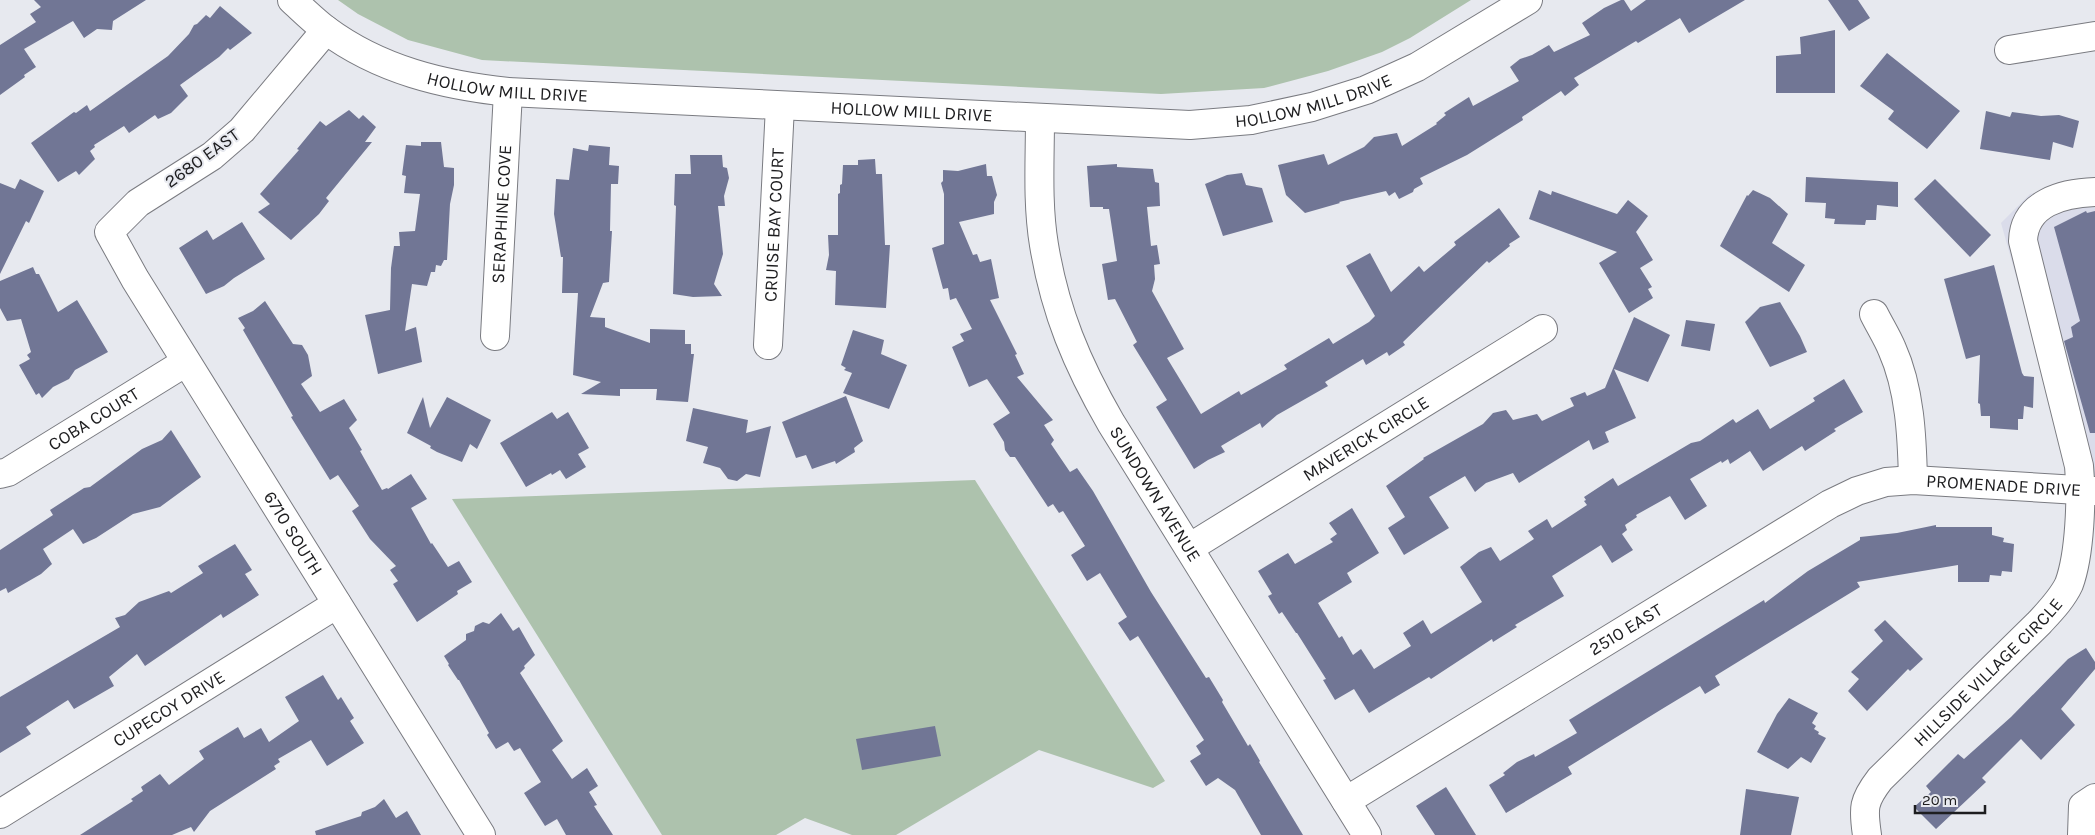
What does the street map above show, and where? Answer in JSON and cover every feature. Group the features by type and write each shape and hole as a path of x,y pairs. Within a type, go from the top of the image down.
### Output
{"street":[{"name":"HOLLOW MILL DRIVE","path":"292,0 326,30 359,51 393,67 429,80 467,88 508,92 780,106 1190,125 1251,120 1312,108 1366,90 1417,67 1528,0"},
{"name":"2680 EAST","path":"109,232 138,204 212,156 242,130 326,30"},
{"path":"2009,50 2095,36"},
{"name":"SERAPHINE COVE","path":"495,336 508,92"},
{"name":"CRUISE BAY COURT","path":"768,345 780,106"},
{"name":"SUNDOWN AVENUE","path":"1040,118 1040,197 1044,244 1053,290 1067,335 1086,379 1368,835"},
{"name":"HILLSIDE VILLAGE CIRCLE","path":"1867,835 1864,814 1868,795 1880,779 2056,605 2068,584 2088,490 2032,280 2024,241 2024,229 2027,220 2035,210 2046,203 2063,197 2095,192"},
{"name":"6710 SOUTH","path":"109,232 135,279 186,362 481,835"},
{"path":"1874,314 1893,350 1906,394 1913,480"},
{"name":"MAVERICK CIRCLE","path":"1189,548 1542,329"},
{"name":"COBA COURT","path":"0,474 8,472 186,362"},
{"name":"PROMENADE DRIVE","path":"1913,480 2088,490"},
{"name":"2510 EAST","path":"1346,801 1830,504 1857,491 1886,482 1913,480"},
{"name":"CUPECOY DRIVE","path":"0,814 337,604"},
{"path":"2082,835 2083,806 2095,798"}],"shaded area":[{"path":"2086,179 2095,179 2095,476 2073,474 2071,471 2001,223 2030,194"}],"green space":[{"path":"338,0 1471,0 1410,38 1382,52 1328,71 1264,88 1161,94 482,60 408,40 358,14"},
{"path":"975,480 1165,781 1153,788 1039,750 896,835 852,835 805,818 776,835 662,835 452,499"}],"building":[{"path":"34,0 146,0 113,21 112,30 97,29 84,38 73,21 24,49 36,67 0,95 0,45 36,22 30,14 41,7"},
{"path":"1624,0 1631,11 1646,0 1745,0 1689,33 1680,18 1638,43 1636,41 1574,78 1579,85 1565,96 1561,91 1522,117 1523,120 1467,155 1420,178 1423,184 1399,199 1395,192 1389,196 1386,191 1339,202 1305,213 1286,195 1278,165 1324,154 1328,165 1364,147 1374,137 1397,133 1402,146 1437,124 1446,115 1444,113 1469,97 1473,106 1519,81 1510,67 1520,59 1532,55 1549,45 1554,52 1590,35 1582,23 1604,8"},
{"path":"1828,0 1858,0 1870,18 1849,31"},
{"path":"220,6 252,33 230,50 228,48 219,57 180,85 188,96 171,113 158,119 155,115 129,133 124,126 94,145 95,147 90,151 95,159 79,175 76,171 58,182 31,143 74,112 76,113 87,105 90,111 168,56 189,34 194,25 206,15 210,18"},
{"path":"1835,30 1835,93 1776,93 1776,56 1801,54 1800,37"},
{"path":"1887,53 1960,111 1927,149 1888,119 1894,111 1860,86"},
{"path":"349,110 359,119 363,115 376,127 365,142 372,142 326,198 329,201 319,214 291,240 258,212 270,204 260,194 299,150 297,149 320,121 326,126"},
{"path":"1986,111 2010,117 2012,112 2041,116 2059,115 2079,121 2073,148 2053,142 2050,160 1980,149"},
{"path":"421,142 441,142 444,167 454,168 447,260 444,260 441,266 436,265 435,272 431,272 427,286 412,284 405,331 416,327 422,362 378,374 365,315 390,310 391,268 394,246 400,246 399,232 415,231 420,194 404,193 406,176 402,175 406,145 421,146"},
{"path":"589,145 610,147 609,165 619,166 618,184 611,184 610,231 612,231 609,282 603,283 590,317 605,318 605,327 650,343 650,329 685,330 685,344 691,344 691,354 694,354 688,402 656,400 657,389 620,389 620,396 581,394 601,382 573,375 578,293 562,293 563,257 561,257 554,214 556,179 569,180 573,148 588,151"},
{"path":"690,155 722,155 723,167 727,168 729,178 724,196 725,206 718,206 723,254 714,284 722,296 693,297 673,294 676,206 674,205 675,174 691,174"},
{"path":"875,159 876,174 882,174 885,245 890,245 886,308 835,305 836,271 826,270 829,255 828,235 838,235 838,194 842,184 843,165 858,165 858,160"},
{"path":"986,164 987,176 992,176 997,195 994,202 994,214 959,222 973,255 977,254 980,262 991,259 999,298 990,300 1017,354 1015,355 1024,374 1017,377 1053,420 1044,425 1054,440 1051,444 1070,472 1077,468 1093,491 1151,592 1206,678 1209,677 1248,746 1250,744 1303,835 1261,835 1235,790 1218,778 1206,786 1190,761 1201,754 1196,746 1204,740 1138,636 1130,641 1118,623 1127,617 1100,573 1087,581 1071,555 1085,546 1063,511 1059,513 1053,504 1048,507 1015,457 1010,457 1005,450 1004,442 993,424 1010,413 987,379 969,387 952,347 964,341 960,334 972,329 956,298 950,300 948,288 943,289 932,248 944,244 944,194 941,183 943,181 943,170 958,171"},
{"path":"1117,164 1117,167 1153,169 1155,182 1159,183 1160,206 1147,207 1151,246 1157,245 1160,264 1154,265 1155,279 1152,291 1184,349 1167,358 1201,414 1239,391 1241,395 1287,369 1284,365 1329,338 1333,344 1369,322 1375,316 1346,266 1370,253 1391,292 1419,266 1424,272 1456,245 1454,242 1499,208 1520,237 1509,244 1510,246 1489,263 1487,261 1403,342 1405,345 1389,356 1387,352 1366,365 1363,359 1325,382 1328,386 1277,415 1262,428 1260,423 1221,446 1225,452 1194,469 1156,407 1167,400 1133,345 1137,342 1115,299 1108,300 1102,264 1117,261 1109,209 1090,207 1087,166"},
{"path":"1242,173 1246,185 1262,188 1273,222 1223,236 1205,184 1227,175"},
{"path":"1806,177 1898,182 1898,207 1877,205 1876,220 1866,220 1865,225 1834,224 1835,219 1825,218 1826,203 1805,202"},
{"path":"20,179 44,191 29,223 26,221 0,274 0,183 15,189"},
{"path":"1935,179 1991,235 1970,257 1914,199"},
{"path":"1539,190 1551,195 1552,191 1617,214 1628,200 1648,216 1636,232 1653,260 1640,268 1652,287 1648,289 1653,298 1629,313 1599,263 1617,252 1529,219"},
{"path":"1753,190 1770,198 1788,214 1772,243 1805,265 1789,292 1720,246 1747,195"},
{"path":"2086,211 2087,213 2095,211 2095,433 2090,433 2064,341 2073,337 2071,327 2080,321 2054,227"},
{"path":"242,222 265,259 224,286 206,294 179,248 207,230 213,240"},
{"path":"1994,265 2022,373 2024,376 2034,377 2033,408 2024,406 2023,419 2018,419 2018,430 1990,428 1990,416 1981,416 1980,404 1978,403 1980,355 1966,359 1944,279"},
{"path":"33,267 36,274 39,274 58,312 77,300 108,352 75,370 69,379 53,387 42,398 39,393 36,395 19,365 30,359 27,355 31,352 21,319 7,321 0,308 0,281"},
{"path":"265,301 293,344 302,345 308,355 312,376 301,384 320,412 344,399 357,420 349,428 382,490 388,489 411,474 427,499 411,508 431,544 448,567 459,561 472,582 457,591 458,594 417,622 393,584 398,581 390,570 396,566 370,539 352,511 359,506 338,475 330,480 291,417 293,416 243,330 245,328 238,318 253,311"},
{"path":"1780,302 1807,352 1770,367 1745,322 1760,307"},
{"path":"1634,317 1670,335 1648,382 1614,369 1636,418 1605,432 1609,442 1593,450 1589,440 1519,483 1513,473 1486,483 1475,492 1465,476 1429,497 1449,528 1404,555 1388,528 1405,517 1386,486 1423,458 1483,424 1493,413 1506,410 1513,420 1537,414 1542,421 1574,406 1570,398 1585,392 1587,396 1605,388"},
{"path":"1686,320 1715,324 1710,351 1681,346"},
{"path":"853,330 884,340 881,354 907,365 889,409 843,393 852,373 844,370 846,368 841,365"},
{"path":"1844,379 1863,412 1834,429 1836,431 1805,451 1802,446 1763,471 1750,451 1730,464 1728,459 1722,463 1721,461 1690,479 1707,506 1685,520 1670,496 1636,515 1637,517 1625,525 1627,530 1622,534 1633,550 1612,563 1601,545 1552,576 1564,596 1515,625 1517,627 1493,642 1492,639 1431,679 1429,677 1369,713 1354,689 1335,700 1323,680 1326,679 1297,633 1282,612 1279,614 1268,596 1272,594 1258,571 1288,553 1295,564 1333,542 1330,539 1337,534 1329,523 1352,508 1379,553 1347,573 1352,582 1318,603 1339,638 1342,636 1353,655 1361,649 1374,669 1411,646 1403,633 1423,620 1431,634 1482,602 1460,567 1479,552 1491,547 1500,561 1534,539 1528,531 1547,519 1552,528 1587,505 1584,497 1613,478 1618,486 1691,443 1700,441 1733,419 1736,423 1758,409 1770,429 1815,401 1813,398"},
{"path":"846,396 863,441 854,448 855,452 836,464 835,461 812,469 806,455 796,458 782,422"},
{"path":"423,397 430,428 447,397 491,420 477,449 470,444 462,462 437,452 430,448 431,446 407,433"},
{"path":"693,408 748,420 746,433 771,426 760,477 746,474 737,481 728,479 720,468 703,463 708,447 686,441"},
{"path":"552,412 557,419 568,412 589,448 578,454 586,467 566,479 560,470 552,475 551,473 526,487 500,443"},
{"path":"171,430 201,477 160,507 133,514 96,538 83,544 73,529 43,549 52,564 41,574 8,593 6,588 0,591 0,550 53,515 50,510 84,488 90,487 142,449 162,440"},
{"path":"1936,525 1936,527 1992,527 1992,535 2004,538 2003,542 2014,544 2012,572 2002,571 2001,576 1990,575 1989,582 1958,582 1958,565 1857,582 1860,587 1715,676 1720,685 1705,694 1700,686 1568,767 1572,774 1506,813 1489,785 1505,775 1503,773 1517,762 1534,754 1535,757 1577,733 1569,720 1764,600 1765,603 1808,571 1860,540 1860,537 1897,533"},
{"path":"235,544 252,570 245,574 259,595 223,618 221,614 145,666 137,654 109,677 114,686 74,709 68,700 26,727 31,734 0,753 0,697 120,627 115,618 125,615 139,602 169,591 171,593 203,573 198,566"},
{"path":"501,613 513,631 519,627 535,655 520,673 563,741 552,750 572,779 587,768 598,786 589,792 597,805 594,806 613,835 566,835 557,819 545,826 524,793 541,782 520,748 514,751 508,742 496,749 459,680 448,665 444,656 466,640 466,634 474,631 475,626 483,622 489,624"},
{"path":"1885,620 1923,659 1910,671 1908,669 1867,711 1848,691 1859,679 1851,672 1883,641 1874,630"},
{"path":"2086,648 2095,662 2095,669 2061,709 2075,725 2041,760 2021,739 1982,778 1986,782 1936,829 1914,807 1931,792 1926,786 1958,754 1964,759 2011,717 2068,659"},
{"path":"323,675 338,700 341,697 354,718 350,721 364,743 327,766 311,740 278,759 280,762 274,766 276,769 210,811 194,832 191,827 172,835 80,835 133,801 131,799 143,791 141,787 160,774 169,785 204,759 199,751 238,727 244,738 261,728 269,742 299,721 285,697"},
{"path":"1789,698 1818,713 1812,723 1816,726 1814,729 1819,732 1818,734 1826,738 1811,763 1801,757 1788,769 1757,752 1777,714"},
{"path":"935,726 941,756 862,770 856,739"},
{"path":"1446,787 1476,835 1435,835 1416,806"},
{"path":"1746,789 1799,797 1791,835 1740,835"},
{"path":"384,799 396,818 407,811 421,835 316,835 315,831 361,816 362,812 375,807"}]}
